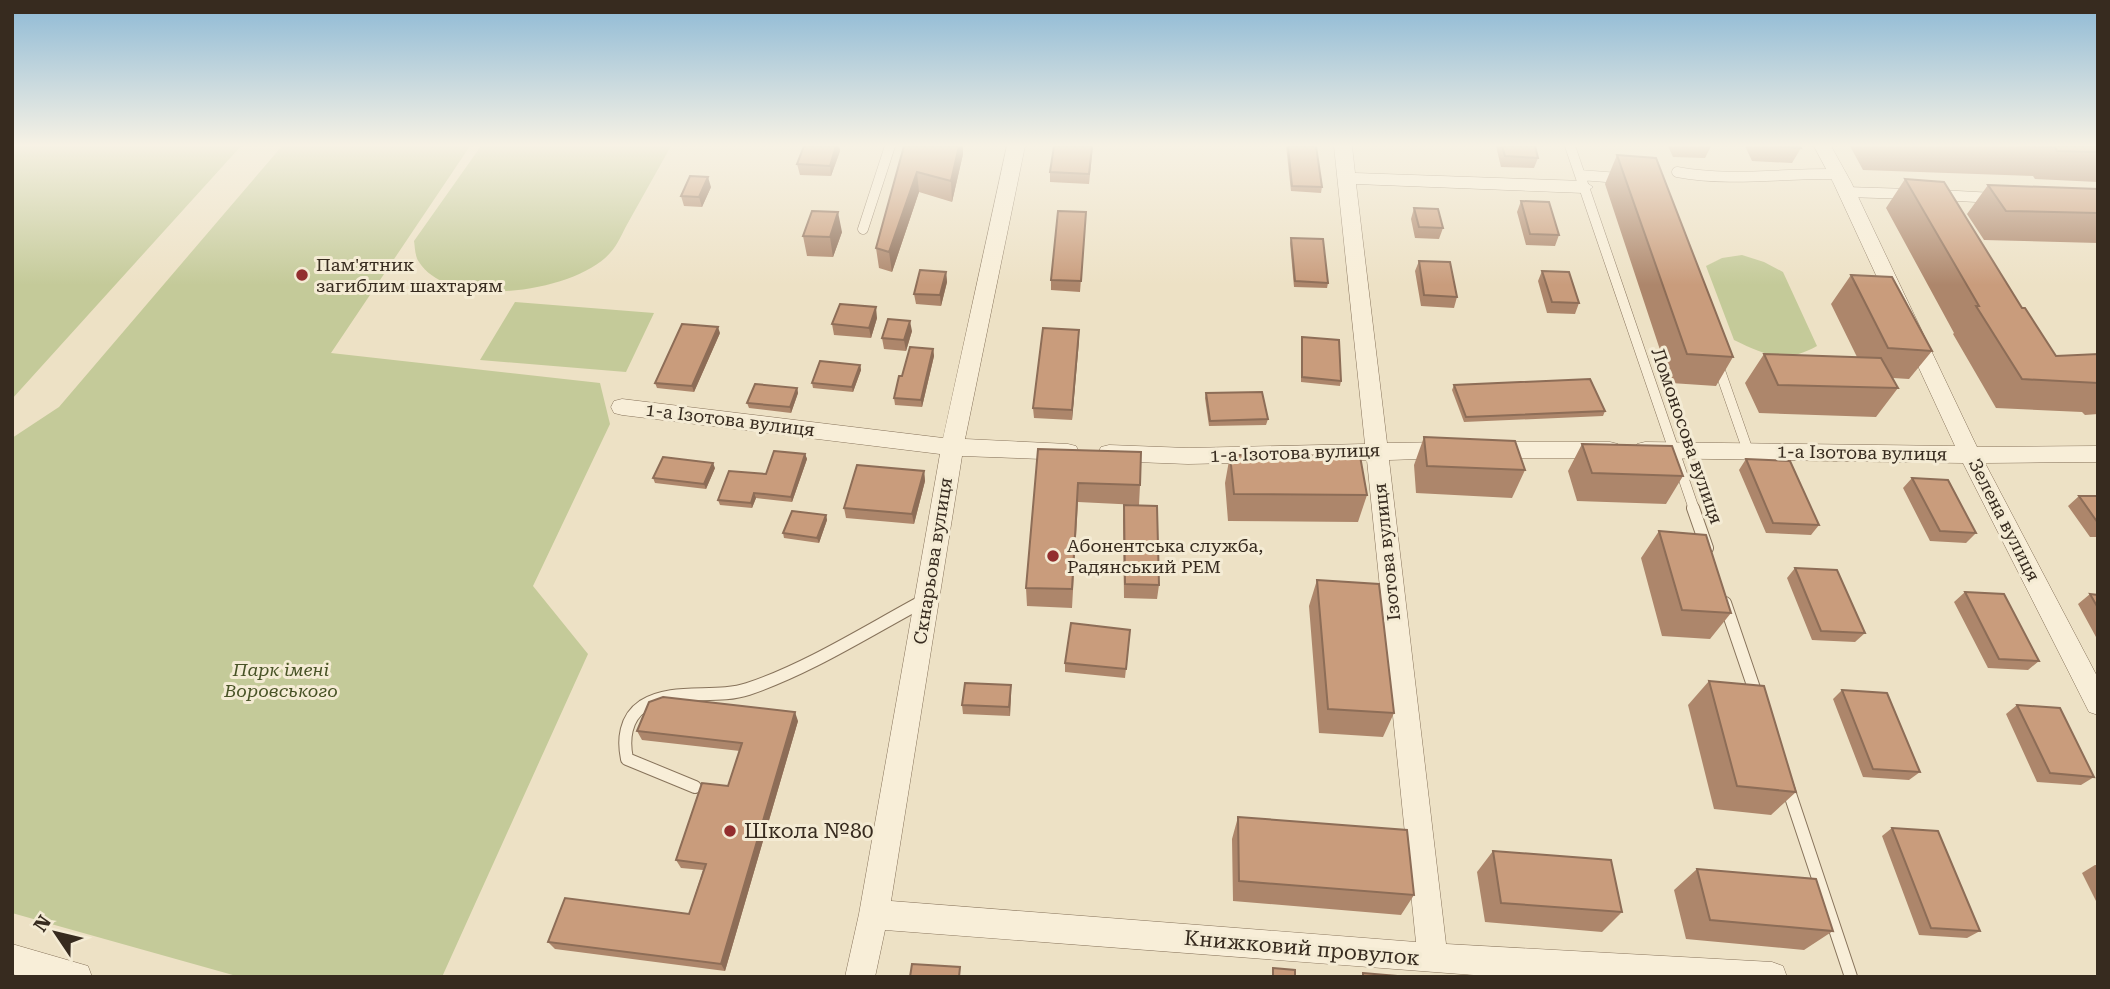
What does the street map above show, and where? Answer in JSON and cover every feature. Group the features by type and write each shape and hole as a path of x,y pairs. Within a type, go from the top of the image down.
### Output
{"street":[{"name":"Скнарьова вулиця","path":"860,977 874,914 952,447 1006,192"},
{"name":"Ізотова вулиця","path":"1349,192 1433,958"},
{"name":"Зелена вулиця","path":"1846,192 1970,455 2098,704"},
{"name":"1-а Ізотова вулиця","path":"622,407 952,447 1188,456 1376,450 2098,454"},
{"name":"Книжковий провулок","path":"874,914 1433,958 1772,977"},
{"path":"12,959 77,977"}],"lane":[{"path":"863,229 875,192"},
{"name":"Ломоносова вулиця","path":"1586,192 1709,555"},
{"path":"1943,192 2007,198"},
{"path":"1713,350 1748,451"},
{"path":"1723,595 1762,713"},
{"path":"695,787 628,759 623,742 630,720 642,707 660,697 687,698 741,691 816,658 927,598"},
{"path":"1784,779 1851,977"}],"green space":[{"path":"12,192 199,192 12,399"},
{"name":"Парк імені Воровського","path":"243,192 439,192 331,353 600,383 610,424 533,586 588,654 442,977 240,977 12,913 12,438 59,407"},
{"path":"448,192 645,192 610,253 593,267 570,278 543,286 484,291 457,287 435,277 418,260 414,241"},
{"path":"1742,255 1783,272 1817,346 1806,352 1785,356 1765,353 1734,340 1706,266 1722,258"},
{"path":"515,302 654,313 626,372 480,360"}],"building":[{"path":"683,192 701,192 699,197 681,196"},
{"path":"891,192 910,192 889,252 876,248"},
{"path":"1630,192 1669,192 1733,357 1687,354"},
{"path":"1913,192 1950,192 2022,308 2025,308 2056,356 2098,354 2098,383 2022,379 1976,306 1979,306"},
{"path":"1993,192 2098,192 2098,213 2006,211"},
{"path":"1521,201 1549,202 1559,235 1530,234"},
{"path":"1414,208 1438,209 1443,228 1419,227"},
{"path":"812,211 838,212 830,237 803,236"},
{"path":"1058,211 1086,212 1081,281 1051,280"},
{"path":"1291,238 1323,239 1328,283 1295,281"},
{"path":"1419,261 1450,262 1457,297 1424,295"},
{"path":"920,270 946,272 940,295 914,294"},
{"path":"1542,271 1569,272 1579,303 1552,302"},
{"path":"1851,275 1892,277 1932,351 1888,348"},
{"path":"840,304 876,307 869,328 832,324"},
{"path":"888,319 910,321 904,340 882,338"},
{"path":"682,324 718,327 692,386 655,383"},
{"path":"1043,328 1079,330 1072,410 1033,408"},
{"path":"1302,337 1339,340 1341,381 1302,377"},
{"path":"910,347 933,349 921,400 894,398"},
{"path":"1764,354 1881,358 1898,388 1778,385"},
{"path":"820,361 860,365 852,387 812,383"},
{"path":"1590,379 1605,411 1466,417 1454,385"},
{"path":"755,384 797,388 790,407 747,403"},
{"path":"1262,392 1268,419 1210,421 1206,393"},
{"path":"1424,437 1515,441 1525,470 1427,466"},
{"path":"1582,444 1672,446 1683,476 1592,473"},
{"name":"Абонентська служба, Радянський РЕМ","path":"1038,449 1141,452 1140,485 1078,483 1072,589 1026,588"},
{"path":"774,451 805,454 791,497 754,493 751,503 718,500 729,471 766,474"},
{"path":"1230,455 1360,456 1367,495 1234,494"},
{"path":"663,457 713,463 704,484 653,478"},
{"path":"1746,459 1790,461 1819,525 1773,523"},
{"path":"857,465 924,471 912,514 844,508"},
{"path":"1912,478 1948,480 1976,533 1940,531"},
{"path":"2079,496 2098,496 2098,523"},
{"path":"1124,505 1157,506 1159,585 1125,584"},
{"path":"792,511 826,515 817,538 783,533"},
{"path":"1659,531 1706,535 1731,613 1682,610"},
{"path":"1795,568 1837,570 1865,633 1821,631"},
{"path":"1317,580 1379,584 1394,713 1328,709"},
{"path":"1965,592 2004,594 2039,661 1999,659"},
{"path":"2090,594 2098,595 2098,608"},
{"path":"1071,623 1130,630 1126,669 1065,663"},
{"path":"1709,681 1764,686 1796,792 1737,786"},
{"path":"965,683 1011,685 1009,707 962,705"},
{"path":"1842,690 1887,693 1920,772 1873,769"},
{"name":"Школа №80","path":"663,697 795,712 721,964 548,942 565,898 689,914 706,864 676,860 702,783 728,786 742,743 637,731 649,702"},
{"path":"2017,705 2060,708 2094,777 2050,773"},
{"path":"1238,817 1407,830 1414,895 1239,881"},
{"path":"1892,828 1938,831 1980,931 1931,928"},
{"path":"1493,851 1611,860 1622,912 1501,903"},
{"path":"1697,869 1816,879 1833,931 1710,920"},
{"path":"912,964 960,967 959,977 910,977"},
{"path":"1273,968 1295,970 1295,977 1273,977"},
{"path":"1363,973 1409,977 1363,977"}],"place":[{"name":"Пам'ятник загиблим шахтарям","path":"302,275"},
{"name":"Абонентська служба, Радянський РЕМ","path":"1053,556"},
{"name":"Школа №80","path":"730,831"}]}
